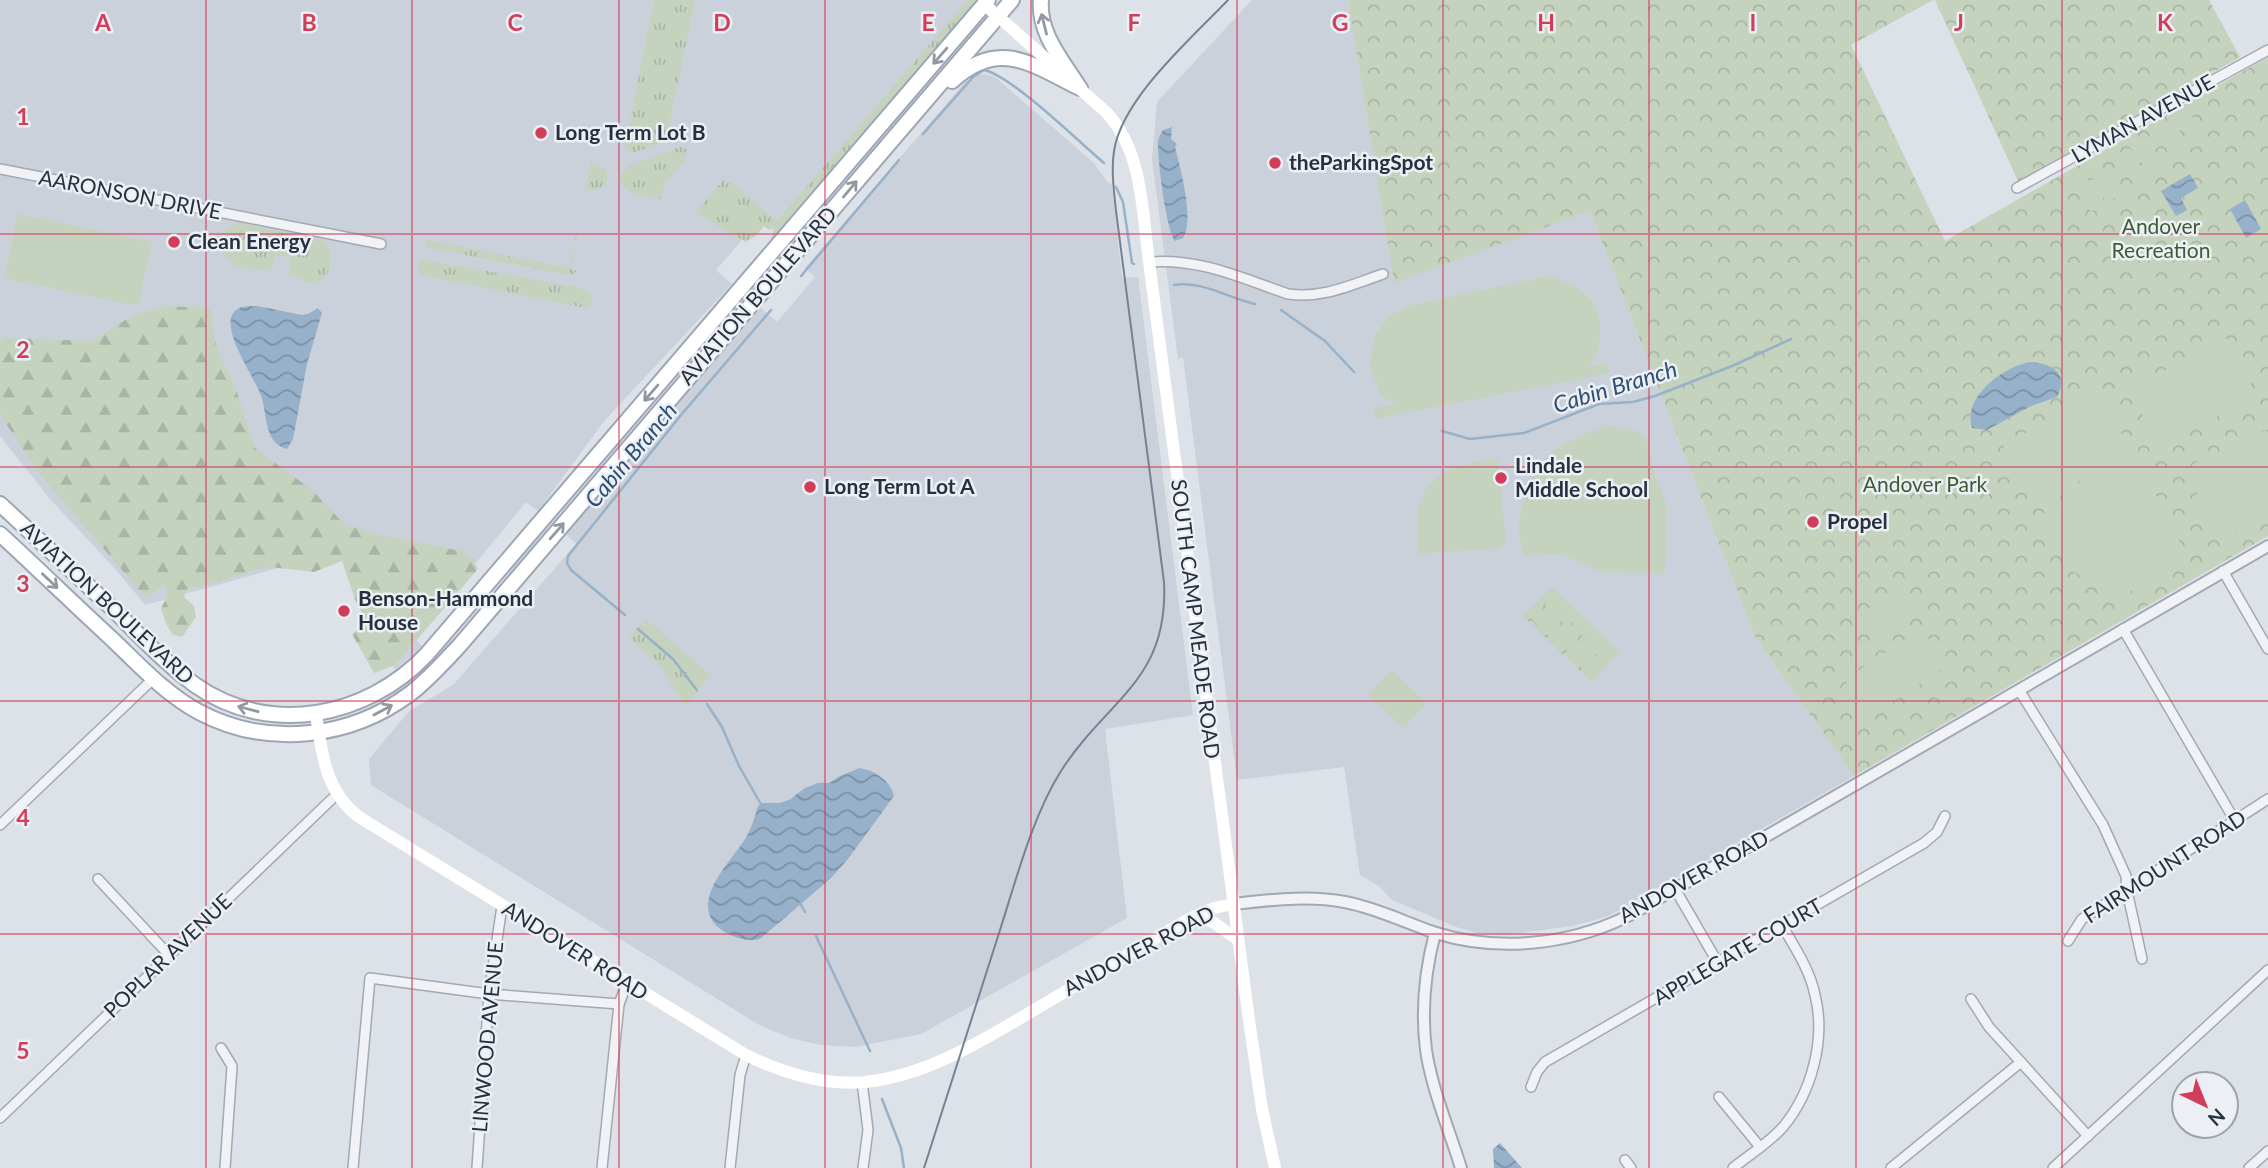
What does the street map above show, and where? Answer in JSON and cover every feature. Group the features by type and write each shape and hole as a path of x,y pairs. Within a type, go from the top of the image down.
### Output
{"main road":[{"name":"AVIATION BOULEVARD","path":"0,534 154,678 186,704 222,722 265,733 319,733 365,719 391,706 412,692 442,664 1012,0"},
{"path":"1041,0 1042,25 1046,35 1080,88"},
{"name":"AVIATION BOULEVARD","path":"0,503 196,685 222,700 250,710 316,715 365,700 412,670 986,2"},
{"name":"SOUTH CAMP MEADE ROAD","path":"986,2 1116,123 1127,141 1139,185 1233,904 1262,1109 1275,1168"},
{"path":"911,117 970,66 994,57 1022,60 1080,88"},
{"path":"522,544 526,567"},
{"name":"ANDOVER ROAD","path":"316,715 326,770 336,794 359,817 746,1055 805,1077 862,1082 906,1074 954,1055 1195,916 1233,904"},
{"path":"1195,916 1219,925 1238,940"}],"street":[{"name":"LYMAN AVENUE","path":"2017,188 2268,50"},
{"name":"AARONSON DRIVE","path":"1,173 382,244"},
{"path":"1149,262 1173,260 1198,264 1288,294 1304,296 1331,292 1383,274"},
{"name":"ANDOVER ROAD","path":"1233,904 1288,899 1345,902 1388,914 1435,933 1489,943 1552,941 1613,922 1675,889 2268,546"},
{"path":"2223,571 2268,649"},
{"path":"2123,629 2235,821"},
{"path":"0,825 154,678"},
{"path":"2019,690 2103,825 2126,876 2142,959"},
{"name":"POPLAR AVENUE","path":"0,1118 336,794"},
{"name":"FAIRMOUNT ROAD","path":"2068,941 2082,919 2268,799"},
{"name":"APPLEGATE COURT","path":"1531,1087 1545,1062 1924,844 1937,832 1945,816"},
{"path":"98,879 169,955"},
{"path":"1675,889 1718,963"},
{"name":"LINWOOD AVENUE","path":"477,1168 489,994 502,906"},
{"path":"1733,1168 1782,1128 1796,1110 1808,1084 1818,1043 1815,995 1805,967 1783,927"},
{"path":"1435,933 1429,955 1424,996 1426,1051 1461,1168"},
{"path":"2053,1168 2268,970"},
{"path":"353,1168 370,978 489,994 619,1004"},
{"path":"602,1168 619,1004 627,983"},
{"path":"1971,999 1989,1027 2088,1136"},
{"path":"221,1048 232,1066 225,1168"},
{"path":"730,1168 740,1074 746,1055"},
{"path":"1891,1168 2021,1062"},
{"path":"862,1082 868,1130 867,1154 863,1168"},
{"path":"1719,1097 1760,1147"},
{"path":"2249,1168 2268,1151"}],"shaded area":[{"path":"0,0 970,0 776,223 755,225 716,270 732,284 605,420 538,511 526,502 414,638 422,646 395,670 347,549 145,605 50,499 0,436"},
{"name":"Lindale Middle School","path":"1252,0 1348,0 1394,282 1590,211 1755,637 1854,776 1609,916 1572,926 1505,935 1476,933 1456,927 1392,900 1379,886 1360,875 1344,767 1237,780 1183,357 1178,359 1152,160 1157,102"},
{"path":"975,75 995,77 1094,163 1108,183 1112,184 1122,278 1138,277 1193,715 1105,729 1127,918 921,1034 855,1047 820,1045 791,1038 761,1026 371,785 369,759 409,711 453,685 576,544 564,532 759,306 777,322 815,277 805,268 966,81"}],"green space":[{"path":"654,0 695,0 668,131 674,134 665,142 632,153 625,147"},
{"path":"968,0 980,0 771,240 774,228 769,230 764,226 756,236 746,242 695,213 725,178 727,184 730,181 777,221"},
{"name":"Andover Park","path":"1348,0 1933,0 1851,45 1945,241 2268,57 2268,536 1854,776 1755,637 1590,211 1394,283"},
{"path":"1935,0 2209,0 2240,57 2019,183"},
{"path":"2191,114 2206,141 2193,148 2178,121"},
{"path":"2175,123 2190,150 2177,157 2162,130"},
{"path":"2146,139 2161,166 2148,173 2133,146"},
{"path":"680,147 687,149 685,160 664,184 661,199 635,194 621,183 620,176 629,166"},
{"path":"2130,148 2145,175 2132,182 2117,155"},
{"path":"591,162 604,168 607,179 601,188 585,190"},
{"path":"2103,169 2119,195 2107,203 2091,176"},
{"path":"2087,178 2103,205 2091,212 2075,185"},
{"path":"18,214 152,242 138,306 4,278"},
{"path":"236,222 324,241 331,257 327,274 319,283 288,275 291,258 276,255 272,269 269,268 268,271 232,263 227,259 224,242 226,229"},
{"path":"578,227 571,269 577,271 573,274 425,247 427,240 569,268"},
{"path":"2121,227 2144,250 2130,265 2106,242"},
{"path":"421,259 581,288 590,293 590,306 586,308 422,275 418,273"},
{"path":"2159,275 2175,293 2164,302 2148,285"},
{"path":"1548,276 1576,287 1595,305 1601,326 1600,337 1589,367 1608,363 1610,373 1374,419 1373,408 1396,404 1381,395 1370,367 1374,337 1388,317 1408,306"},
{"path":"167,306 210,308 214,336 235,386 255,448 312,490 344,524 383,536 462,551 473,560 478,569 395,665 374,673 352,634 367,623 355,599 342,561 314,572 270,567 186,590 184,597 194,606 196,617 182,637 173,635 161,608 168,595 166,588 163,586 146,598 39,473 0,415 0,342 5,338 93,341 133,315"},
{"path":"2225,338 2232,342 2256,396 2177,438 2163,449 2157,447 2130,389"},
{"path":"2098,393 2104,396 2129,449 2098,465 2047,508 2038,507 2003,445"},
{"path":"1608,425 1640,432 1649,443 1652,465 1667,506 1666,568 1661,573 1602,572 1561,554 1523,555 1520,519 1528,488 1538,469 1550,454 1563,445"},
{"path":"2266,430 2268,511 2219,540 2188,474 2193,464"},
{"path":"2131,458 2139,461 2190,563 2120,596 2070,570 2038,515 2063,504 2104,470"},
{"path":"1498,459 1506,541 1500,548 1418,554 1418,511 1430,483 1456,467"},
{"path":"1899,586 1912,603 1910,612 1880,633 1870,624 1865,611"},
{"path":"1552,587 1620,652 1591,682 1523,616"},
{"path":"1555,595 1577,617 1567,627 1545,605"},
{"path":"1542,609 1564,631 1554,641 1532,619"},
{"path":"646,619 711,675 685,707 660,665 630,638"},
{"path":"1589,628 1612,650 1602,660 1579,639"},
{"path":"1918,632 1926,635 1943,659 1942,669 1879,711 1861,709 1846,688 1848,677"},
{"path":"1576,642 1598,664 1588,674 1566,652"},
{"path":"1391,670 1427,703 1404,728 1368,695"}],"water":[{"path":"1172,127 1171,139 1177,144 1175,147 1188,219 1183,238 1175,241 1166,210 1158,144 1163,130"},
{"path":"2190,174 2198,188 2181,198 2187,210 2176,216 2161,191"},
{"path":"2245,200 2261,229 2246,238 2230,209"},
{"path":"257,306 302,315 318,308 322,313 307,364 293,439 287,449 280,446 271,435 259,390 234,340 231,328 231,318 236,310"},
{"path":"2029,362 2044,364 2060,375 2057,397 2031,406 1987,430 1972,428 1970,417 1979,395 1996,377"},
{"path":"859,768 881,777 894,796 848,859 830,879 760,939 741,939 723,931 713,921 708,910 709,898 720,874 748,834 758,806 789,800 805,788 818,783 829,783"},
{"path":"1500,1143 1522,1168 1494,1168 1493,1149"}],"waterway":[{"name":"Cabin Branch","path":"923,134 973,77 984,70 1011,84 1028,97 1104,163"},
{"name":"Cabin Branch","path":"801,276 899,160"},
{"name":"Cabin Branch","path":"1116,187 1123,202 1134,264"},
{"name":"Cabin Branch","path":"1174,285 1204,287 1255,304"},
{"name":"Cabin Branch","path":"625,615 571,570 567,563 568,556 681,415 771,310"},
{"name":"Cabin Branch","path":"1281,310 1325,341 1354,372"},
{"name":"Cabin Branch","path":"1442,431 1470,439 1524,433 1599,404 1633,402 1655,396 1791,339"},
{"name":"Cabin Branch","path":"638,629 673,659 696,689"},
{"name":"Cabin Branch","path":"707,704 722,727 739,766 762,806"},
{"name":"Cabin Branch","path":"800,903 805,912"},
{"name":"Cabin Branch","path":"816,936 870,1051"},
{"name":"Cabin Branch","path":"882,1099 901,1148 904,1168"}],"tram line":[{"path":"924,1168 1019,869 1042,807 1061,771 1079,746 1132,687 1146,666 1156,643 1163,616 1164,582 1116,211 1113,159 1120,131 1144,90 1228,0"}],"place":[{"name":"Long Term Lot B","path":"541,133"},
{"name":"theParkingSpot","path":"1275,163"},
{"name":"Clean Energy","path":"174,242"},
{"name":"Lindale Middle School","path":"1501,478"},
{"name":"Long Term Lot A","path":"810,487"},
{"name":"Propel","path":"1813,522"},
{"name":"Benson-Hammond House","path":"344,611"}],"park label":[{"name":"Andover Recreation","path":"2161,239"}]}
